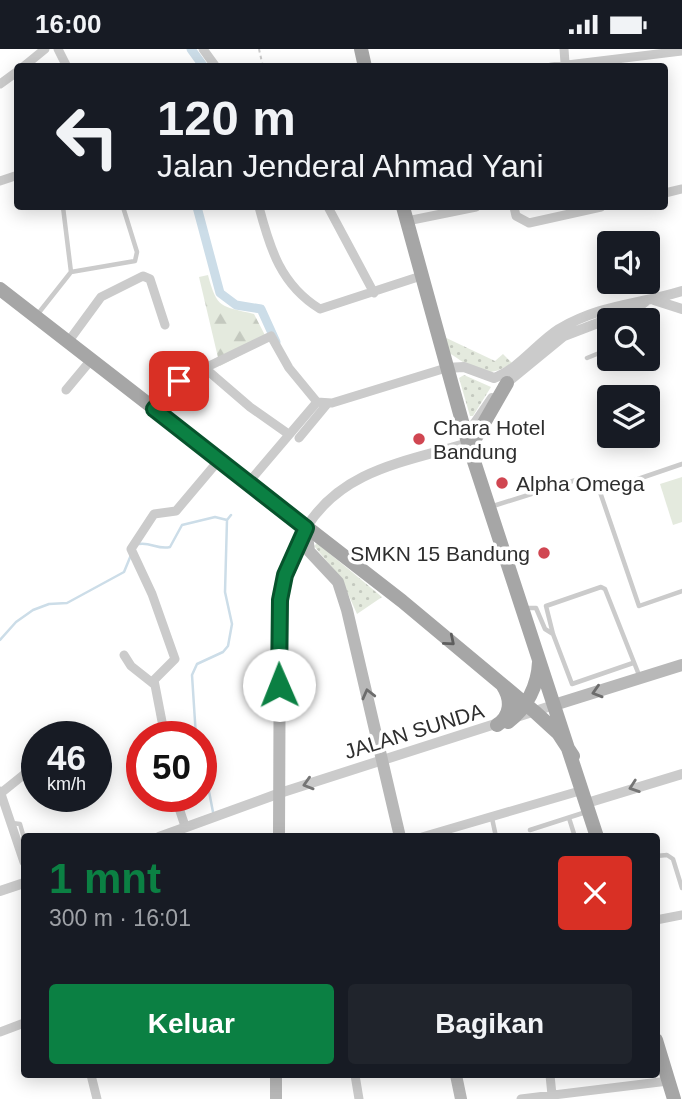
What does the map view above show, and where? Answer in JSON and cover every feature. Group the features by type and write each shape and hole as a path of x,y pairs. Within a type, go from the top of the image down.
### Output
{"main road":[{"path":"404,210 467,440 573,756 596,833"},
{"path":"0,289 402,601 558,733 573,756"},
{"path":"467,440 476,437 507,383"},
{"path":"306,528 309,551 340,586 399,833"},
{"path":"279,833 280,600 285,575 306,528"},
{"path":"497,681 517,685 527,681 532,675 537,650"},
{"path":"502,723 530,708 536,681 537,650"},
{"path":"554,705 682,665"},
{"path":"497,681 509,700 507,715 502,723"},
{"path":"663,1072 674,1099"},
{"path":"276,1078 276,1099"},
{"path":"457,1078 461,1099"}],"street":[{"path":"28,63 45,49"},
{"path":"564,49 565,63 624,62 682,51"},
{"path":"260,210 277,265 291,285 316,307 329,308 421,276"},
{"path":"330,210 374,293"},
{"path":"407,221 461,210"},
{"path":"515,210 516,216 529,223 588,210"},
{"path":"68,342 101,297 143,276 150,278 164,325"},
{"path":"248,483 287,433 322,403 446,368 464,367 494,378 546,338 574,322 612,306 682,291"},
{"path":"650,300 682,309"},
{"path":"507,383 564,336 632,314 650,300"},
{"path":"154,409 176,382 207,370 271,336 289,368 322,403"},
{"path":"66,390 91,361"},
{"path":"207,370 250,407 287,433"},
{"path":"299,438 322,403"},
{"path":"306,528 323,504 353,480 467,440"},
{"path":"162,721 156,677 174,659 131,549 152,516 176,511 219,460"},
{"path":"124,655 131,666 155,685"},
{"path":"530,708 554,705"},
{"name":"JALAN SUNDA","path":"169,833 280,793 502,723"},
{"path":"436,833 492,817 586,801 682,774"},
{"path":"21,776 0,792 2,805 21,853"},
{"path":"180,812 185,826"},
{"path":"0,891 21,884"},
{"path":"660,920 682,915"},
{"path":"0,1032 21,1024"},
{"path":"92,1078 97,1099"},
{"path":"356,1078 359,1099"},
{"path":"551,1078 559,1096"},
{"path":"521,1099 559,1096 637,1078"}],"lane":[{"path":"63,210 71,272"},
{"path":"35,317 71,272 135,261 137,252 124,210"},
{"path":"587,358 597,354"},
{"path":"682,464 600,492 639,606 682,591"},
{"path":"489,507 579,479"},
{"path":"633,663 572,684 545,610 549,603 603,588 640,678"},
{"path":"523,608 536,608 545,629 552,634"},
{"path":"530,830 569,818 586,801"},
{"path":"492,817 495,833"},
{"path":"569,818 574,833"},
{"path":"11,824 20,824 23,833"},
{"path":"660,856 667,855 673,859 682,888"}],"green space":[{"path":"208,275 218,300 227,307 254,314 268,341 220,366 199,277"},
{"path":"440,335 495,361 503,354 512,363 493,372 478,370 444,350"},
{"path":"464,375 491,387 473,416 470,416 459,378"},
{"path":"682,477 682,522 673,525 660,484"},
{"path":"317,543 382,597 357,614 341,578 314,546"}],"waterway":[{"path":"191,49 201,63"},
{"path":"198,210 220,293 236,305 261,309 276,342"},
{"path":"195,721 192,675 197,664 223,652 228,646 232,624 225,592 227,520 231,515"},
{"path":"139,544 170,547 182,525 215,517 227,520"},
{"path":"0,640 16,622 33,610 49,604 67,603 124,572 131,555"}],"place":[{"name":"Chara Hotel Bandung","path":"419,439"},
{"name":"Alpha Omega","path":"502,483"},
{"name":"SMKN 15 Bandung","path":"544,553"}],"route":[{"path":"179,381 154,409 306,528 290,561 280,600 279,685"}]}
